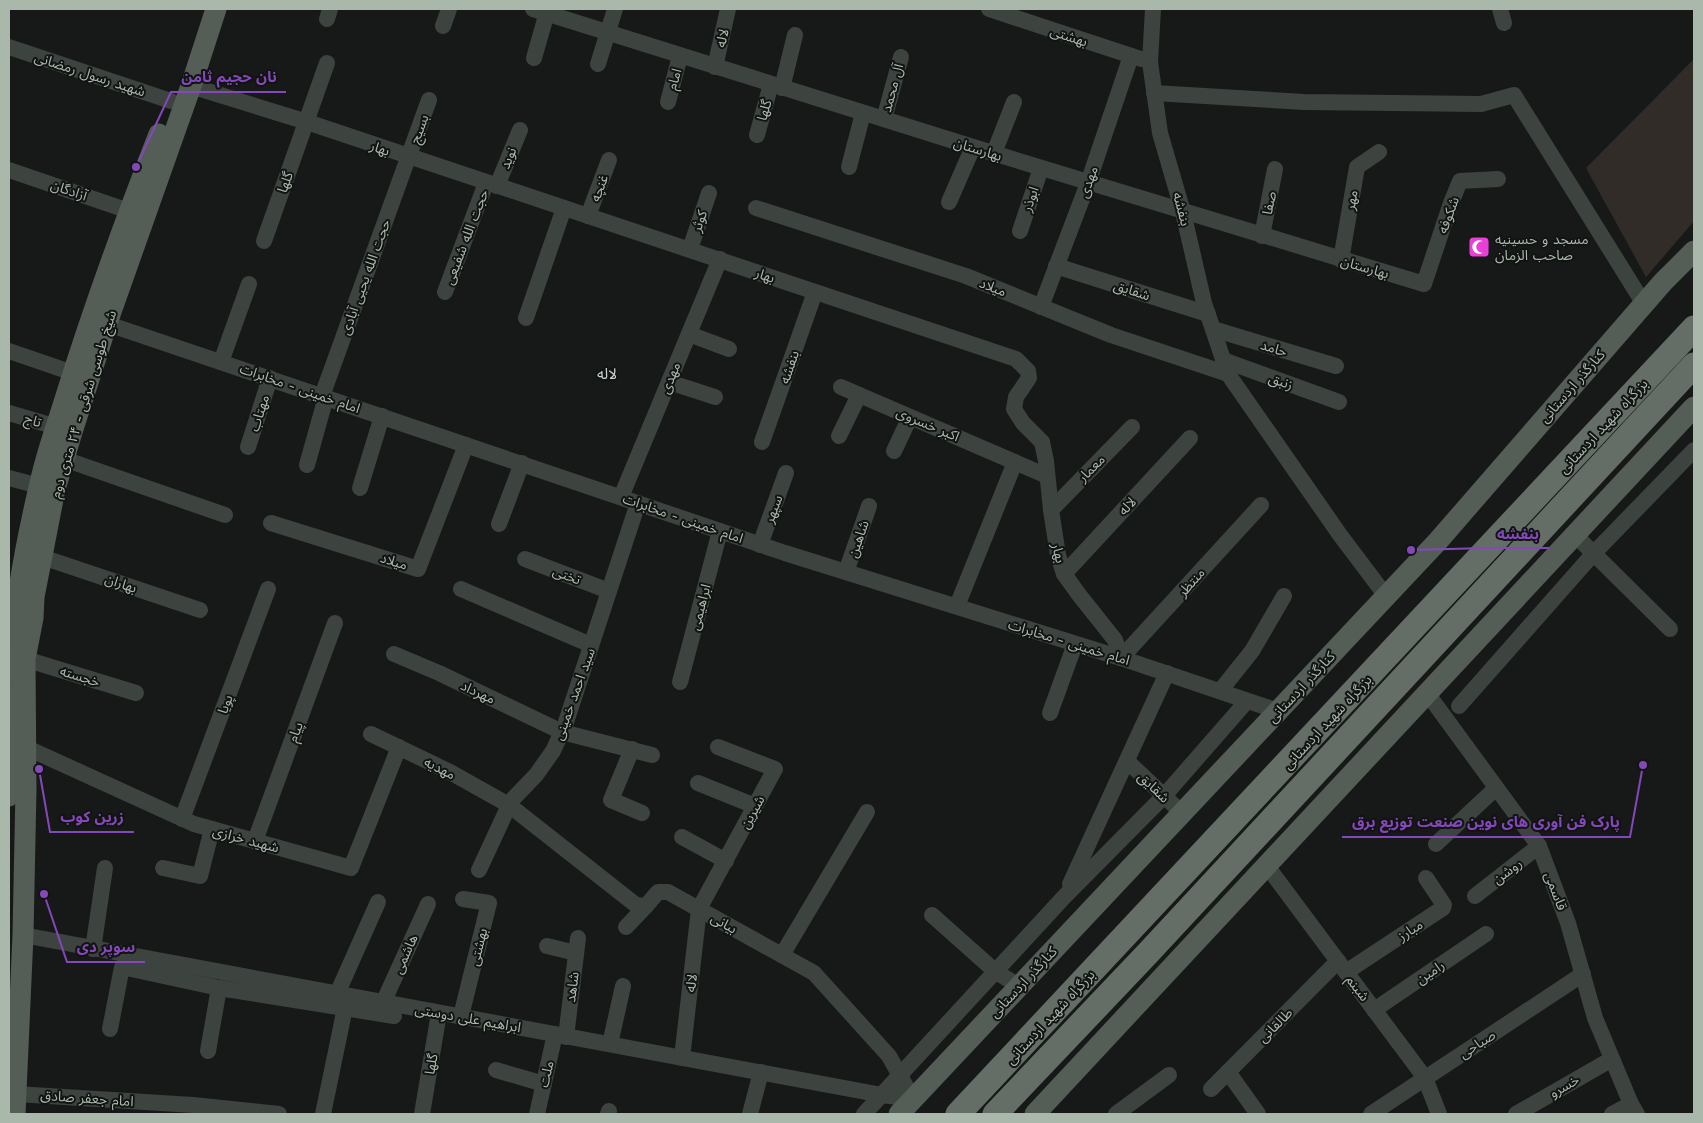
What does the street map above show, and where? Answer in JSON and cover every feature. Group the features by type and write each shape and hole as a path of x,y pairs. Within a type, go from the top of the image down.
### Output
{"highway":[{"path":"1612,416 1694,310"},
{"name":"بزرگراه شهید اردستانی","path":"958,1114 1694,328"},
{"name":"بزرگراه شهید اردستانی","path":"995,1114 1148,953 1694,365"},
{"path":"1419,661 1638,448 1694,389"}],"main road":[{"name":"شیخ طوسی شرقی - ۲۴ متری دوم","path":"35,550 64,459 129,211 171,102 202,9"},
{"name":"شیخ طوسی شرقی - ۲۴ متری دوم","path":"9,785 14,745 19,615 34,597 35,550 40,486 73,373 99,321 191,86 216,9"},
{"name":"کنارگذر اردستانی","path":"906,1107 1438,541 1663,282 1694,251"},
{"path":"1035,1114 1694,407"},
{"path":"9,568 35,550"},
{"name":"شیخ طوسی شرقی - ۲۴ متری دوم","path":"9,685 18,644"},
{"name":"شیخ طوسی شرقی - ۲۴ متری دوم","path":"9,693 14,745 26,789 23,935 15,1104"}],"street":[{"path":"443,26 449,9"},
{"path":"598,64 615,9"},
{"name":"لاله","path":"715,67 728,9"},
{"name":"بهشتی","path":"988,9 1150,62"},
{"name":"بنفشه","path":"1153,9 1150,62 1160,133 1183,212 1210,322 1225,367 1340,535 1386,596"},
{"path":"534,58 542,10"},
{"name":"بهارستان","path":"542,10 608,33 863,113 1424,284"},
{"path":"777,86 795,35"},
{"name":"شهید رسول رمضانی","path":"9,47 171,102"},
{"name":"امام","path":"668,102 680,56"},
{"name":"مهدی","path":"1041,307 1088,182 1131,56"},
{"name":"آل محمد","path":"884,119 901,57"},
{"name":"گلها","path":"264,241 327,62"},
{"name":"بهار","path":"191,86 307,122 1016,359 1028,371 1029,378 1016,397 1014,410 1023,423 1042,442 1058,555 1064,574 1115,640 1121,658"},
{"name":"گلها","path":"756,135 777,86"},
{"path":"1154,94 1304,102 1481,104 1514,94 1644,304"},
{"name":"بسیج","path":"409,157 429,100"},
{"path":"994,153 1014,102"},
{"path":"849,167 863,113"},
{"name":"نوید","path":"492,184 520,130"},
{"path":"949,202 973,147"},
{"name":"مهر","path":"1341,260 1357,167 1379,152"},
{"name":"حجت الله یحیی آبادی","path":"307,465 324,397 409,157"},
{"name":"غنچه","path":"588,216 609,160"},
{"name":"ابوذر","path":"1020,231 1041,168"},
{"name":"صفا","path":"1262,236 1275,169"},
{"name":"آزادگان","path":"9,170 129,211"},
{"name":"شکوفه","path":"1424,284 1460,181 1498,179"},
{"name":"حجت الله شفیعی","path":"445,292 492,184"},
{"name":"کوثر","path":"690,250 709,193"},
{"path":"526,318 564,208"},
{"name":"میلاد","path":"756,208 966,276 1111,335 1225,367"},
{"name":"مهدی","path":"621,497 720,259"},
{"name":"شقایق","path":"1056,266 1210,322"},
{"path":"221,362 249,284"},
{"name":"بنفشه","path":"762,442 815,292"},
{"name":"امام خمینی - مخابرات","path":"99,321 720,531 1121,658 1278,711"},
{"name":"حامد","path":"1210,322 1336,366"},
{"path":"689,334 729,349"},
{"path":"9,351 73,373"},
{"name":"زنبق","path":"1225,367 1338,402"},
{"name":"مهتاب","path":"248,447 270,378"},
{"path":"669,382 715,397"},
{"name":"اکبر خسروی","path":"842,387 1047,476"},
{"path":"839,436 859,394"},
{"name":"تاج","path":"9,412 57,427"},
{"path":"360,488 382,416"},
{"path":"894,451 910,417"},
{"name":"معمار","path":"1051,510 1132,427"},
{"name":"لاله","path":"1064,574 1190,438"},
{"name":"میلاد","path":"271,523 418,569 466,444"},
{"path":"1459,706 1594,553 1694,450"},
{"path":"64,459 226,515"},
{"path":"957,606 1015,462"},
{"path":"499,524 522,463"},
{"name":"سپهر","path":"760,544 786,473"},
{"path":"9,478 40,486"},
{"name":"سید احمد خمینی","path":"479,870 509,805 536,775 553,751 562,732 638,502"},
{"name":"منتظر","path":"1121,658 1261,505"},
{"name":"شاهین","path":"846,572 869,506"},
{"name":"ابراهیمی","path":"680,682 720,531"},
{"path":"1575,535 1670,628"},
{"name":"بهاران","path":"35,550 200,610"},
{"name":"تختی","path":"525,559 609,591"},
{"name":"پویا","path":"182,819 268,589"},
{"path":"461,589 591,645"},
{"path":"1220,691 1252,651 1284,596"},
{"name":"پیام","path":"255,841 335,623"},
{"name":"خجسته","path":"18,644 136,693"},
{"path":"1050,712 1075,644"},
{"name":"مهرداد","path":"394,654 439,673 562,732 652,755"},
{"path":"1064,898 1167,673"},
{"name":"قاسمی","path":"1428,693 1539,846 1568,923 1595,1018 1634,1109"},
{"path":"864,1114 1064,898 1164,796 1247,700"},
{"name":"مهدیه","path":"371,734 450,772 509,805"},
{"name":"شهید خرازی","path":"14,745 182,819 351,868 399,748"},
{"name":"شیرین","path":"700,909 775,769 718,747"},
{"path":"632,749 611,800 642,813"},
{"name":"شقایق","path":"1127,761 1182,813"},
{"path":"698,783 755,806"},
{"path":"1436,844 1496,788"},
{"path":"509,805 636,905 646,906"},
{"path":"782,955 867,812"},
{"path":"163,868 200,876 212,829"},
{"path":"682,838 726,861"},
{"name":"روشن","path":"1475,896 1539,846"},
{"name":"شبنم","path":"1267,866 1425,1078 1439,1114"},
{"path":"93,949 105,868"},
{"name":"مبارز","path":"1342,967 1443,908 1444,905 1426,878"},
{"name":"بیانی","path":"626,927 658,892 668,892 814,973 890,1056 900,1075 906,1107"},
{"name":"بهشتی","path":"461,1016 489,903 463,899"},
{"path":"324,1114 343,1000 378,902"},
{"name":"هاشمی","path":"383,1003 428,904"},
{"name":"لاله","path":"682,1058 700,909"},
{"path":"932,915 996,972 1019,986"},
{"name":"رامین","path":"1374,1010 1486,934"},
{"name":"ابراهیم علی دوستی","path":"23,935 343,1000 383,1003 439,1018 461,1016 882,1095 906,1107"},
{"name":"شاهد","path":"547,946 577,945 560,1035"},
{"path":"110,1029 122,967 219,988 343,1000 439,1018"},
{"name":"طالقانی","path":"1211,1089 1342,967"},
{"name":"صباحی","path":"1371,1114 1583,974"},
{"path":"610,1044 623,986"},
{"path":"208,1051 219,988"},
{"name":"گلها","path":"422,1114 439,1018"},
{"name":"ملت","path":"537,1114 544,1084 560,1035"},
{"name":"خسرو","path":"1516,1114 1612,1059"},
{"path":"496,1070 544,1084"},
{"path":"750,1114 761,1072"},
{"path":"1228,1072 1258,1114"},
{"path":"1116,1114 1169,1075"},
{"name":"امام جعفر صادق","path":"15,1104 132,1108 192,1104 254,1113 279,1114"},
{"path":"1612,1114 1634,1109"}],"shaded area":[{"path":"1694,59 1694,221 1646,277 1586,168"}],"place":[{"name":"نان حجیم ثامن","path":"136,167"},
{"name":"مسجد و حسینیه صاحب الزمان","path":"1479,247"},
{"name":"بنفشه","path":"1411,550"},
{"name":"پارک فن آوری های نوین صنعت توزیع برق","path":"1643,765"},
{"name":"زرین کوب","path":"39,769"},
{"name":"سوپر دی","path":"44,894"}],"district":[{"name":"لاله","path":"607,374"}]}
